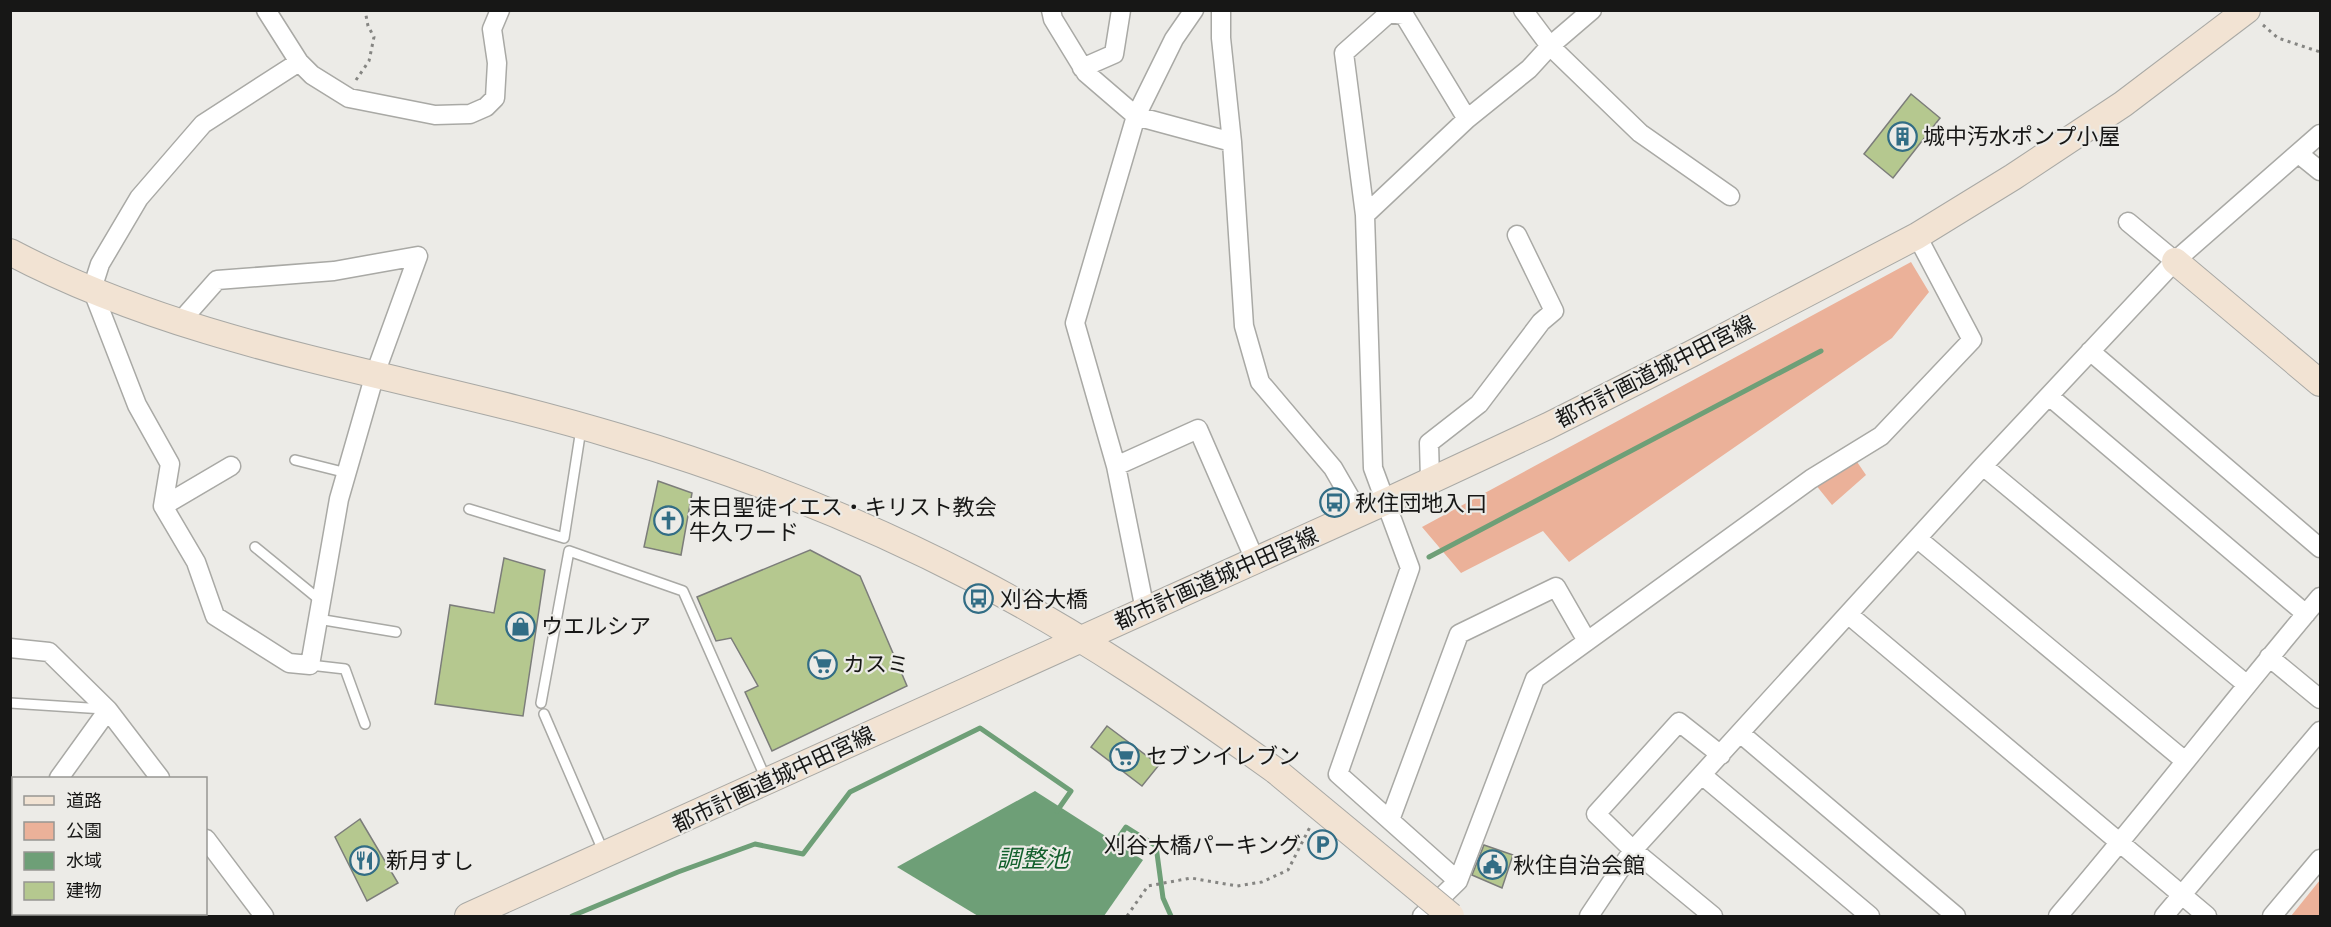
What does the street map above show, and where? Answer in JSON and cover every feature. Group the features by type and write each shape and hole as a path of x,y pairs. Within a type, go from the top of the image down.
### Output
{"street":[{"path":"266,10 299,62 312,75 346,96 435,115 470,114 486,107 495,98 497,63 492,29 500,10"},
{"path":"1051,10 1053,19 1086,73 1136,116 1232,142"},
{"path":"1082,68 1114,54 1121,10"},
{"path":"1145,610 1116,466 1075,323 1136,116 1174,39 1194,10"},
{"path":"1221,10 1221,38 1232,142 1244,326 1260,382 1333,468 1359,513"},
{"path":"1523,10 1550,46 1640,133 1730,196"},
{"path":"1365,215 1467,119 1529,69 1550,46 1592,10"},
{"name":"都市計画道城中田宮線","path":"468,916 1387,501 1548,426 1691,354 1917,236 2013,177 2123,104 2247,11"},
{"path":"1458,881 1338,774 1410,568 1373,468 1365,215 1344,53 1389,13 1404,15 1467,119"},
{"path":"178,322 217,280 334,272 418,256 375,374 339,499 310,665 290,663 215,616 196,562 163,506 170,464 137,405 92,289 100,264 139,198 203,124 299,62"},
{"path":"1589,916 1633,850 2090,351 2175,261 2320,134"},
{"path":"2299,154 2320,171"},
{"path":"2128,222 2320,383"},
{"path":"1431,480 1429,443 1479,404 1541,322 1554,311 1517,235"},
{"path":"1422,916 1458,881 1535,679 1811,479 1881,436 1972,340 1917,236"},
{"path":"10,252 92,289 178,322 264,348 582,426 693,460 833,513 972,578 1080,639 1155,686 1276,771 1451,916"},
{"path":"2090,351 2320,548"},
{"path":"2049,396 2306,614"},
{"path":"1116,466 1197,429 1255,560"},
{"path":"163,506 231,466"},
{"path":"1983,466 2246,684"},
{"path":"1918,540 2185,761"},
{"path":"1390,820 1459,634 1556,587 1587,641"},
{"path":"2058,916 2120,844 2246,684 2320,597"},
{"path":"1849,615 2207,916"},
{"path":"10,648 49,652 108,710 159,777"},
{"path":"2269,657 2320,699"},
{"path":"60,777 108,710"},
{"path":"1713,916 1633,850 1596,814 1679,722 1720,755"},
{"path":"2164,916 2320,731"},
{"path":"1740,734 1956,916"},
{"path":"1702,775 1870,916"},
{"path":"207,840 264,916"},
{"path":"2272,916 2320,859"}],"lane":[{"path":"469,509 564,538 582,426"},
{"path":"295,460 347,472"},
{"path":"255,547 320,610 396,632"},
{"path":"541,703 569,551 683,591 767,781"},
{"path":"310,665 345,669 365,724"},
{"path":"10,703 108,710"},
{"path":"544,714 605,855"}],"path":[{"path":"346,96 369,61 374,37 368,26 365,10"},
{"path":"2247,11 2278,38 2320,52"},
{"path":"1127,916 1148,886 1191,878 1237,886 1262,882 1288,870 1314,820"}],"green space":[{"path":"1911,262 1929,292 1892,338 1569,562 1543,531 1461,573 1422,527"},
{"path":"1851,453 1866,475 1832,505 1811,479"},
{"path":"2320,880 2320,916 2291,916"}],"water":[{"name":"調整池","path":"1035,791 1143,860 1104,916 978,916 897,867"}],"building":[{"name":"城中汚水ポンプ小屋","path":"1911,94 1940,118 1893,178 1864,154"},
{"name":"末日聖徒イエス・キリスト教会 牛久ワード","path":"658,481 692,493 681,555 644,547"},
{"name":"カスミ","path":"810,550 860,576 907,686 772,751 745,692 758,686 731,638 716,641 697,597"},
{"path":"504,558 545,570 523,716 435,704 450,605 494,613"},
{"name":"セブンイレブン","path":"1107,726 1159,765 1142,786 1091,747"},
{"name":"新月すし","path":"360,819 398,883 367,901 335,837"},
{"name":"秋住自治会館","path":"1484,845 1513,855 1502,888 1472,875"}],"waterway":[{"path":"1429,557 1821,351"},
{"path":"572,916 678,872 755,844 803,854 850,792 980,728 1071,791 1057,811"},
{"path":"1112,847 1126,827 1156,846 1163,898 1171,916"}],"place":[{"name":"城中汚水ポンプ小屋","path":"1902,136"},
{"name":"秋住団地入口","path":"1334,503"},
{"name":"末日聖徒イエス・キリスト教会 牛久ワード","path":"668,520"},
{"name":"刈谷大橋","path":"979,599"},
{"name":"ウエルシア","path":"520,626"},
{"name":"カスミ","path":"822,664"},
{"name":"セブンイレブン","path":"1125,756"},
{"name":"刈谷大橋パーキング","path":"1322,845"},
{"name":"新月すし","path":"365,860"},
{"name":"秋住自治会館","path":"1492,865"}]}
